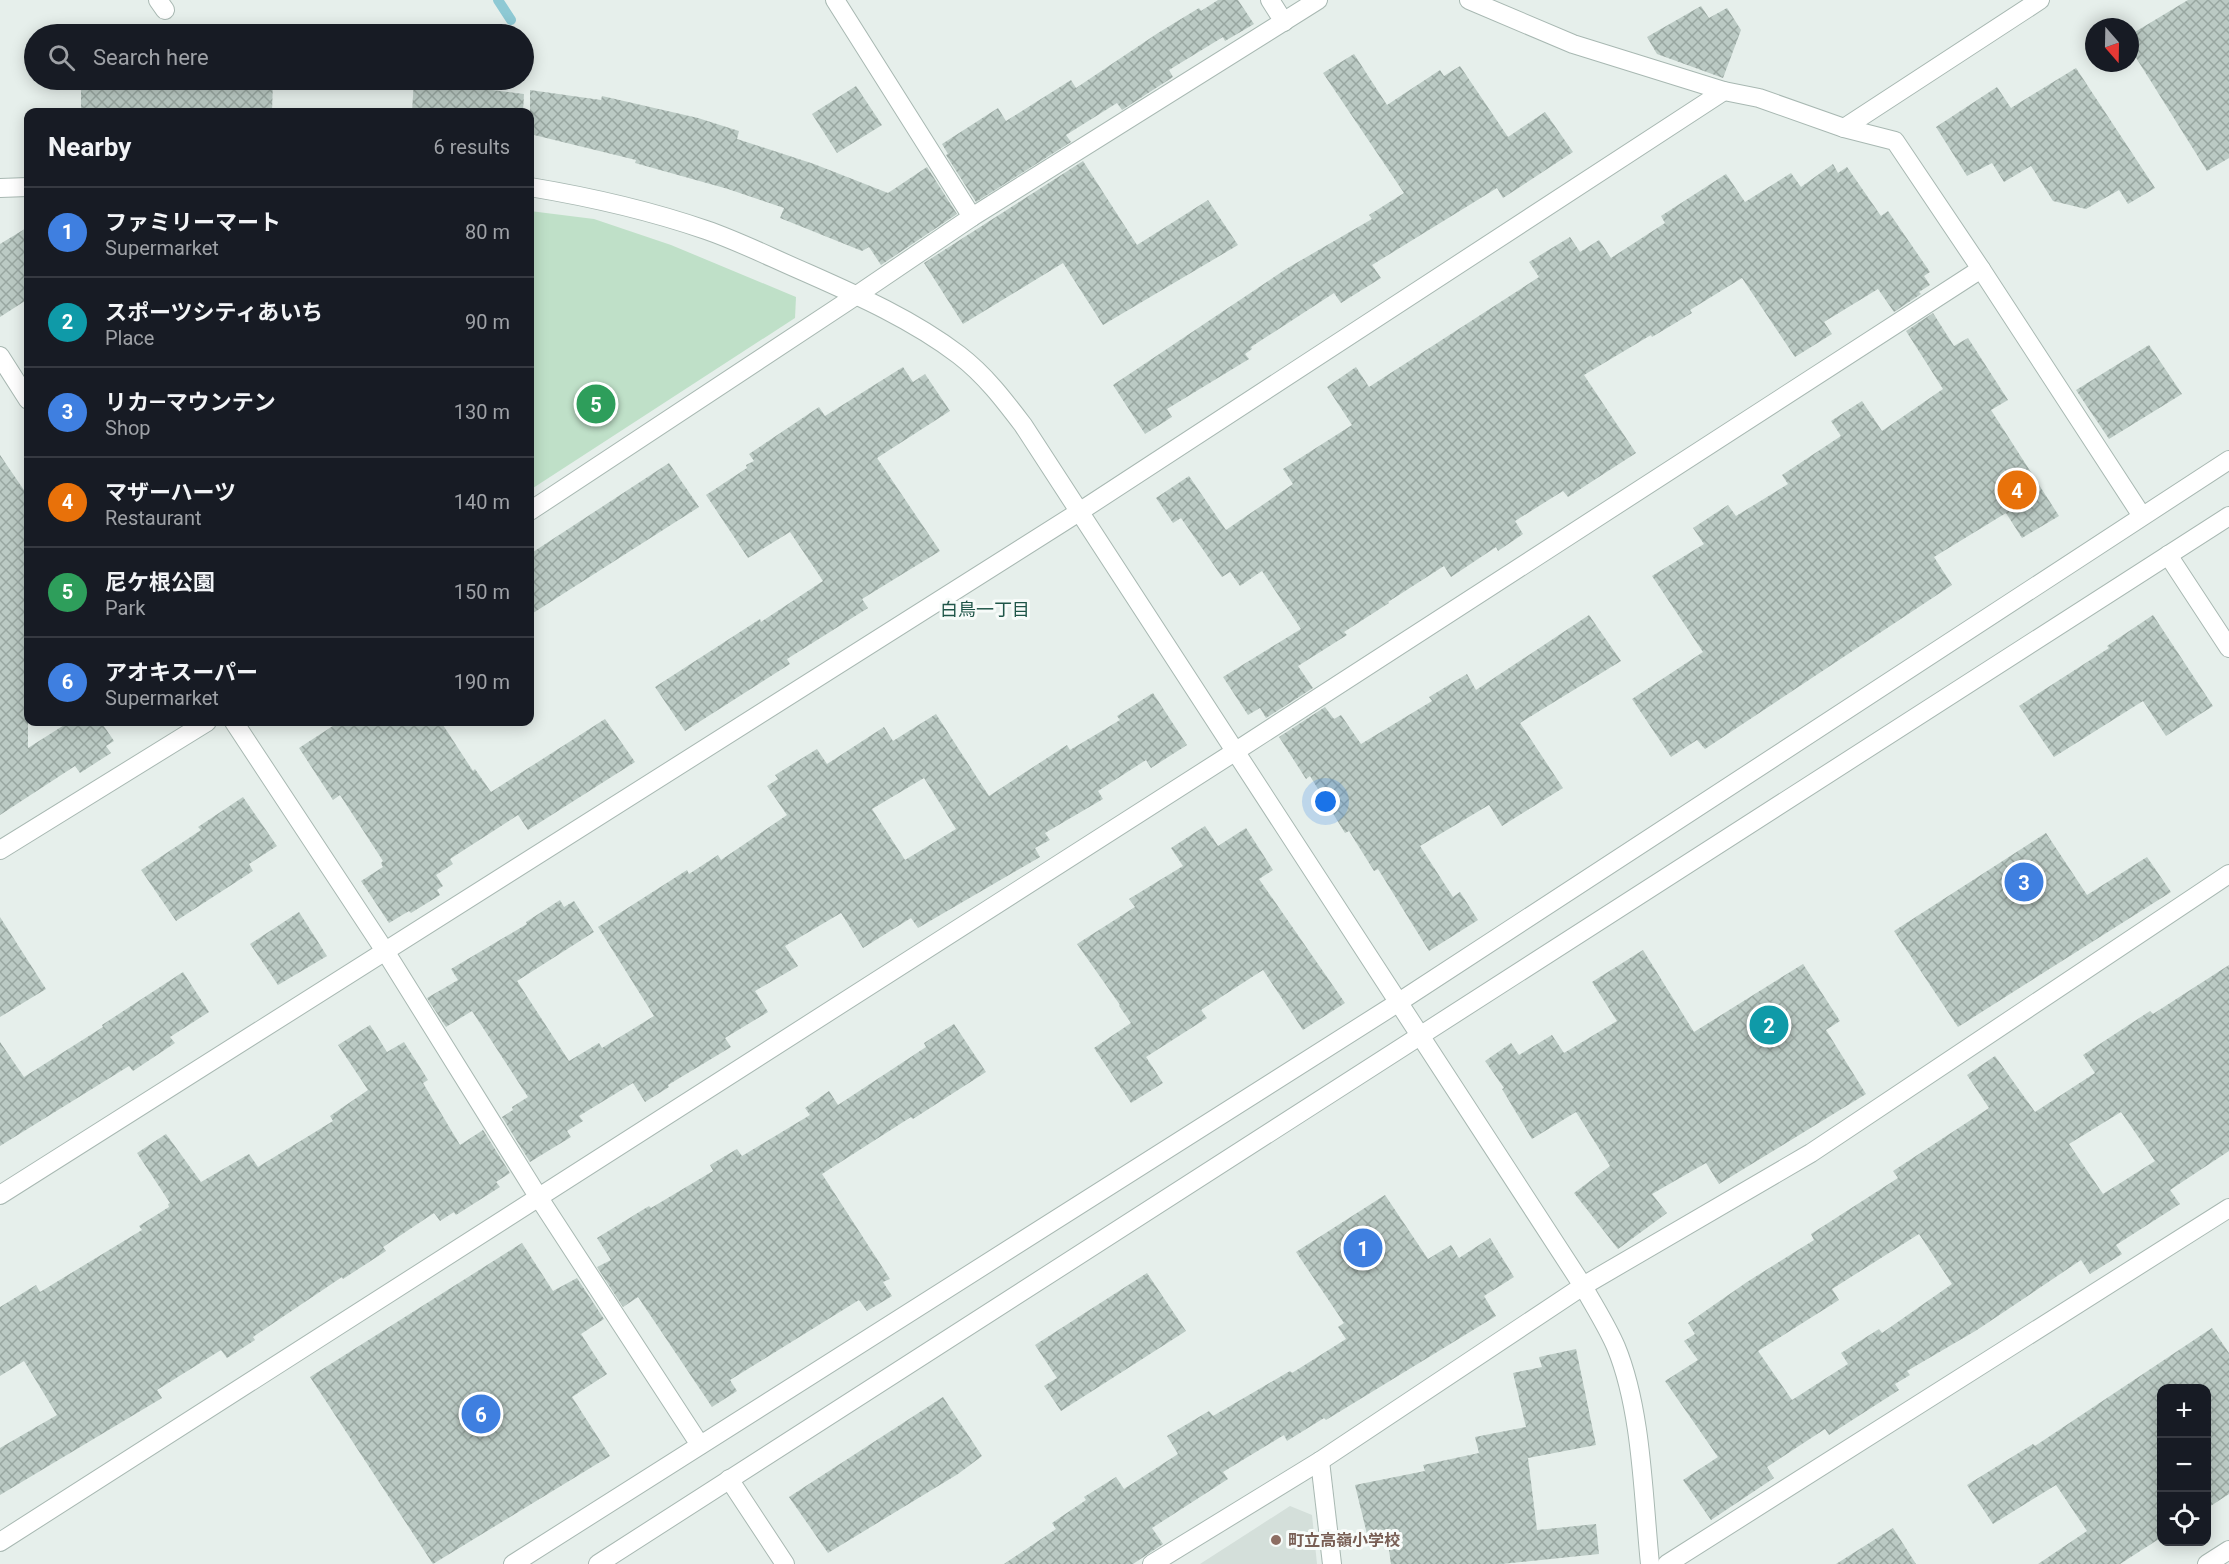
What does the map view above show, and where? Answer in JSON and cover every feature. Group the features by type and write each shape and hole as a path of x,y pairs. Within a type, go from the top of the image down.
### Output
{"street":[{"path":"835,0 972,217"},
{"path":"1270,0 1284,22"},
{"path":"534,508 972,217 1318,0"},
{"path":"1469,0 1573,44 1724,91 1759,98 1844,128 1895,141 1982,269 2142,516"},
{"path":"1844,128 2040,0"},
{"path":"0,1195 1079,512 1724,91"},
{"path":"0,188 24,187"},
{"path":"534,189 587,196 642,209 709,231 857,295 917,328 959,355 996,388 1023,425 1583,1286 1615,1346 1628,1384 1635,1420 1650,1564"},
{"path":"0,1542 1236,752 1982,269"},
{"path":"0,356 24,394"},
{"path":"513,1564 1399,1002 2229,460"},
{"path":"598,1564 2229,516"},
{"path":"2168,555 2229,648"},
{"path":"0,850 201,726"},
{"path":"237,726 385,951 539,1198 700,1445"},
{"path":"1152,1564 1320,1461 1583,1286 1811,1154 2229,874"},
{"path":"1667,1564 2229,1208"},
{"path":"1320,1461 1332,1564"},
{"path":"729,1479 785,1564"},
{"path":"2207,1564 2229,1550"}],"shaded area":[{"name":"町立高嶺小学校","path":"1290,1506 1312,1515 1317,1564 1200,1564"}],"green space":[{"path":"534,212 594,219 671,245 796,297 795,318 534,487"}],"building":[{"path":"1218,0 1238,0 1254,24 1225,41 1223,37 1169,70 1173,77 1122,110 1117,103 1066,135 1071,142 976,202 946,155 948,154 942,144 998,108 1006,121 1071,80 1076,88 1158,33 1199,8 1201,11"},
{"path":"2188,0 2229,0 2229,158 2207,171 2139,62 2139,30"},
{"path":"1701,6 1709,18 1727,8 1741,30 1723,78 1657,54 1647,37"},
{"path":"1354,54 1387,105 1440,70 1444,76 1460,66 1508,137 1545,112 1573,152 1503,198 1497,188 1372,265 1381,278 1341,303 1334,293 1251,347 1252,349 1245,354 1249,359 1167,409 1172,417 1145,434 1113,385 1286,269 1372,219 1369,215 1404,193 1323,73"},
{"path":"2076,68 2155,188 2128,204 2119,190 2086,209 2053,201 2031,166 2004,182 1992,163 1967,176 1936,127 1997,87 2011,108"},
{"path":"856,86 882,125 837,153 812,114"},
{"path":"81,90 273,90 272,108 81,108"},
{"path":"413,90 493,90 524,94 523,108 412,108"},
{"path":"530,90 601,100 602,96 698,118 739,131 737,139 814,164 888,193 927,167 957,214 881,265 869,247 862,251 780,218 784,208 728,189 635,163 636,160 534,135 534,108 530,108"},
{"path":"1083,161 1137,245 1208,200 1238,245 1103,325 1063,263 963,324 924,263"},
{"path":"1833,164 1838,173 1847,167 1881,216 1888,211 1930,272 1924,276 1930,285 1919,292 1921,294 1894,312 1878,289 1824,322 1832,334 1795,357 1742,278 1690,310 1692,313 1584,375 1636,453 1568,497 1563,491 1515,521 1523,534 1498,551 1496,547 1451,577 1444,566 1388,602 1344,632 1347,635 1298,666 1313,688 1266,718 1260,708 1248,715 1223,677 1301,629 1262,571 1240,586 1230,572 1222,577 1181,518 1173,523 1156,498 1189,476 1226,530 1293,484 1283,469 1352,425 1327,387 1356,367 1369,387 1539,277 1529,262 1570,237 1580,252 1599,240 1611,258 1665,223 1661,216 1726,174 1745,202 1791,173 1801,187"},
{"path":"24,229 24,302 0,317 0,244"},
{"path":"1933,313 1954,346 1968,338 2008,400 1991,410 2059,516 2022,538 2006,513 1934,557 1952,585 1705,749 1697,740 1671,757 1632,699 1703,652 1652,576 1704,544 1693,528 1728,505 1736,516 1788,484 1782,475 1841,436 1831,421 1862,401 1882,431 1943,389 1906,331"},
{"path":"2149,345 2182,394 2109,439 2076,390"},
{"path":"903,367 913,382 925,374 950,411 877,458 940,551 862,599 868,608 787,659 790,664 685,731 655,687 823,581 790,532 748,558 706,495 747,468 746,465 754,461 749,454 819,407 825,416"},
{"path":"0,455 24,490 24,726 28,726 28,748 63,726 104,726 114,741 106,746 111,753 80,773 75,766 0,815"},
{"path":"669,463 699,507 534,612 534,551"},
{"path":"1589,615 1621,661 1520,723 1563,788 1502,826 1489,805 1420,846 1453,897 1460,892 1478,920 1429,951 1378,869 1374,871 1349,831 1345,833 1310,776 1306,779 1279,737 1325,707 1334,719 1341,715 1361,744 1432,701 1429,697 1467,674 1476,690"},
{"path":"2153,615 2213,706 2166,736 2143,701 2054,757 2019,706 2109,648 2107,646"},
{"path":"1153,693 1187,745 1151,768 1146,760 1098,791 1103,799 1045,833 1050,840 1035,848 1040,857 918,928 911,918 863,948 841,913 785,946 798,966 755,991 768,1012 725,1038 731,1047 668,1085 669,1087 645,1102 633,1083 579,1116 583,1121 567,1131 571,1137 530,1162 502,1117 513,1110 512,1107 528,1097 472,1011 446,1027 427,998 458,980 451,969 527,924 526,922 560,900 564,907 574,901 594,932 517,981 569,1061 599,1043 602,1048 654,1016 598,927 687,870 689,874 718,855 721,860 787,815 767,786 778,779 775,775 817,749 827,764 884,727 893,741 936,714 989,796 1067,745 1070,750 1120,720 1117,716","holes":["924,778 956,829 905,860 872,809"]},
{"path":"605,719 635,762 528,830 518,815 450,859 453,864 436,875 443,886 437,890 440,895 411,913 409,911 389,923 361,881 383,867 381,863 383,861 340,795 333,800 299,748 333,726 444,726 473,771 475,769 491,792"},
{"path":"243,797 277,846 249,864 253,871 176,921 141,870 201,830 198,827"},
{"path":"1205,826 1218,846 1246,828 1273,870 1259,879 1345,1003 1303,1030 1263,970 1201,1010 1207,1018 1146,1057 1163,1083 1131,1103 1094,1048 1131,1023 1077,944 1135,907 1129,899 1183,866 1171,848"},
{"path":"2046,833 2087,895 2147,857 2171,892 1958,1027 1894,931"},
{"path":"299,912 327,956 278,985 250,944"},
{"path":"0,917 46,989 0,1017"},
{"path":"1643,950 1694,1032 1803,964 1840,1021 1826,1030 1866,1094 1719,1184 1706,1163 1652,1194 1667,1213 1618,1249 1574,1193 1610,1166 1576,1112 1532,1139 1502,1089 1504,1088 1485,1061 1511,1043 1519,1055 1552,1035 1564,1053 1617,1021 1592,982"},
{"path":"2229,965 2229,1151 2170,1190 2180,1204 2116,1245 2122,1254 2090,1274 2081,1260 1977,1330 1907,1371 1910,1375 1895,1384 1899,1390 1829,1435 1825,1429 1767,1467 1774,1478 1711,1520 1683,1480 1718,1457 1665,1381 1698,1360 1684,1341 1695,1334 1688,1323 1814,1240 1811,1234 1898,1178 1893,1171 1989,1108 1967,1075 1995,1056 2035,1112 2095,1073 2083,1055 2150,1011 2153,1014","holes":["2121,1112 2155,1161 2103,1194 2069,1144","1919,1234 1952,1284 1882,1333 1879,1329 1841,1353 1848,1364 1792,1400 1758,1351 1839,1300 1832,1289"]},
{"path":"183,972 209,1012 170,1037 175,1043 133,1071 129,1066 0,1146 0,1042 24,1077 103,1027 102,1025"},
{"path":"954,1024 986,1072 822,1174 890,1279 883,1282 892,1296 867,1311 859,1300 730,1380 737,1391 712,1407 638,1297 623,1307 597,1267 611,1260 597,1238 713,1171 710,1165 737,1149 742,1156 810,1115 805,1108 829,1091 838,1105 926,1047 924,1043"},
{"path":"370,1025 387,1052 404,1042 428,1080 423,1083 460,1145 483,1130 510,1173 496,1182 500,1187 456,1215 454,1212 440,1221 434,1213 383,1247 386,1251 343,1279 342,1277 253,1337 255,1340 227,1358 221,1350 157,1390 162,1398 0,1495 0,1448 57,1415 24,1361 0,1376 0,1307 36,1285 40,1292 142,1230 139,1226 169,1207 170,1203 137,1153 166,1134 201,1182 249,1154 258,1167 333,1121 330,1116 368,1090 338,1045"},
{"path":"1385,1195 1428,1259 1451,1245 1459,1258 1490,1238 1514,1277 1484,1296 1496,1316 1326,1420 1324,1418 1287,1441 1284,1435 1223,1472 1228,1479 1152,1528 1163,1544 1133,1564 1004,1564 1056,1529 1052,1523 1086,1500 1084,1497 1116,1477 1124,1489 1178,1454 1167,1436 1209,1411 1213,1416 1290,1371 1292,1373 1346,1339 1338,1327 1344,1323 1296,1252"},
{"path":"522,1243 553,1291 577,1278 604,1319 581,1334 607,1374 572,1397 610,1456 433,1564 310,1377"},
{"path":"1147,1273 1186,1331 1061,1411 1044,1386 1057,1378 1035,1345"},
{"path":"2212,1328 2229,1353 2229,1494 2211,1506 2211,1384 2157,1384 2157,1540 2120,1564 2038,1564 2087,1531 2056,1485 1993,1524 1967,1485 2033,1444 2035,1446"},
{"path":"1576,1349 1596,1445 1528,1458 1537,1530 1596,1524 1599,1554 1501,1564 1391,1564 1386,1530 1367,1534 1355,1485 1425,1471 1423,1465 1479,1453 1475,1437 1526,1427 1513,1373 1542,1367 1539,1357"},
{"path":"943,1397 982,1456 958,1474 828,1553 789,1497"},
{"path":"1893,1528 1916,1564 1836,1564"}],"waterway":[{"path":"498,0 511,20"}],"place":[{"name":"尼ケ根公園","path":"596,404"},
{"name":"マザーハーツ","path":"2017,490"},
{"name":"リカ―マウンテン","path":"2024,882"},
{"name":"スポーツシティあいち","path":"1769,1025"},
{"name":"ファミリーマート","path":"1363,1248"},
{"name":"アオキスーパー","path":"481,1414"},
{"name":"町立高嶺小学校","path":"1276,1540"}],"district":[{"name":"白鳥一丁目","path":"985,610"}]}
